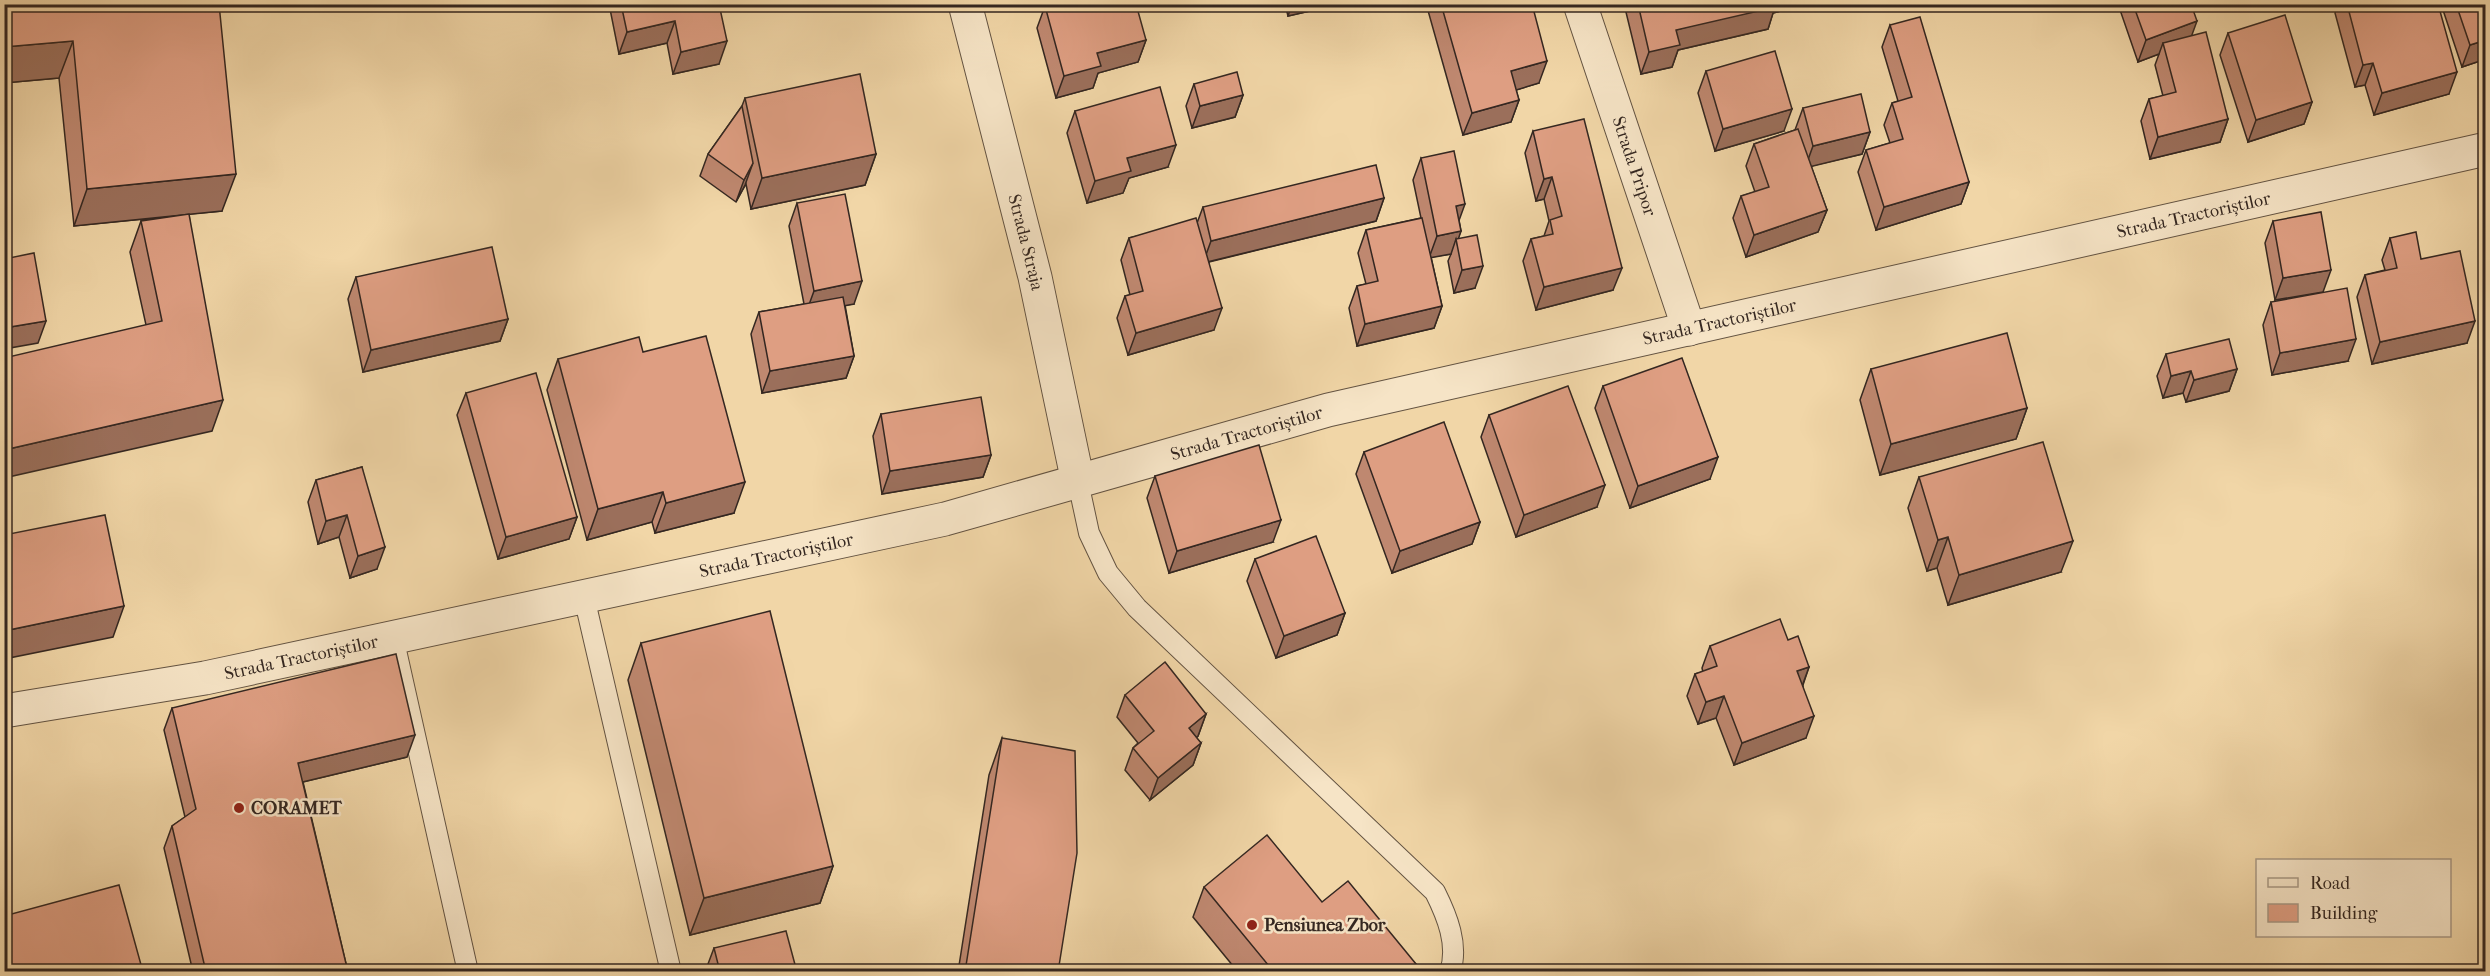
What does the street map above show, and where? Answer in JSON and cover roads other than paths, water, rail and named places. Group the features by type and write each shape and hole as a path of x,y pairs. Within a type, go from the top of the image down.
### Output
{"street":[{"name":"Strada Straja","path":"965,4 1035,277 1078,482"},
{"name":"Strada Pripor","path":"1580,4 1689,329"},
{"name":"Strada Tractoriștilor","path":"4,711 205,678 945,519 1328,410 2486,148"}],"lane":[{"path":"1078,482 1089,533 1103,563 1108,573 1137,608 1435,892 1447,918 1454,959 1450,972"},
{"path":"584,597 671,972"},
{"path":"393,637 468,972"}],"place":[{"name":"CORAMET","path":"239,808"},
{"name":"Pensiunea Zbor","path":"1252,925"}]}
